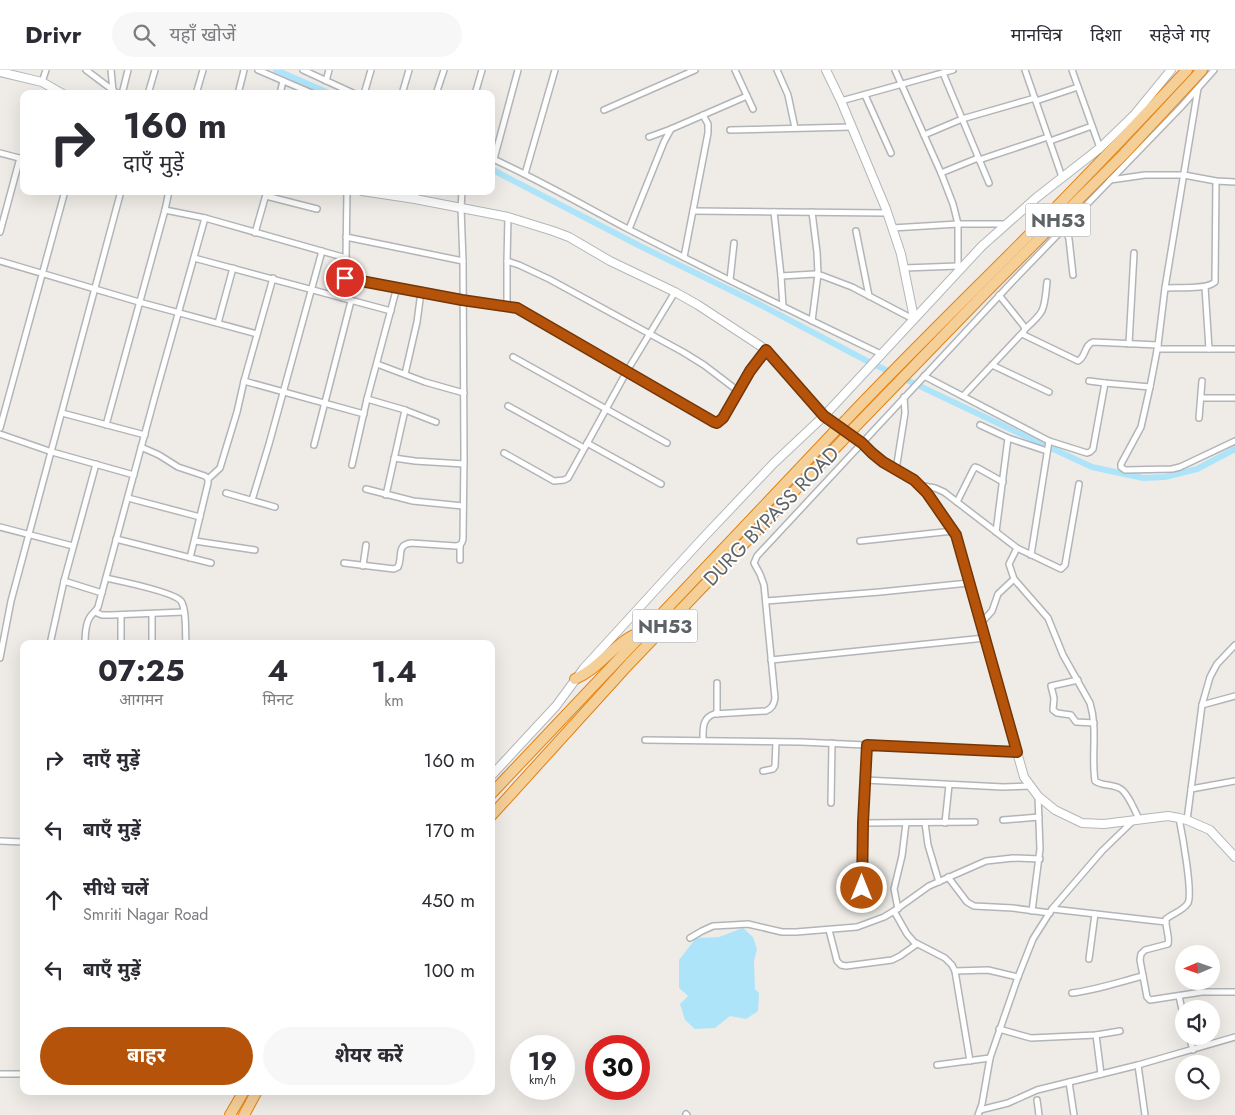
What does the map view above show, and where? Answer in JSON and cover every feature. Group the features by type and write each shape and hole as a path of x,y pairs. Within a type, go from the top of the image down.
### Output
{"highway":[{"name":"DURG BYPASS ROAD","path":"495,790 881,382 1009,255 1187,70"},
{"name":"DURG BYPASS ROAD","path":"495,812 629,664 893,387 1123,155 1202,70"},
{"path":"576,679 594,668 621,643 636,634 646,631"},
{"path":"230,1115 242,1095"},
{"path":"244,1115 255,1095"}],"main road":[{"path":"826,70 888,213 901,254 913,319"},
{"path":"495,772 556,706 584,668 774,463 824,416 958,268 1036,198 1100,148 1135,114 1171,70"},
{"path":"0,72 42,82 56,90"},
{"path":"416,195 461,208 508,217 569,237 610,261 676,292 766,350 824,416 862,443 872,453 914,480 927,493 956,535 1024,777 1038,796 1055,810 1082,823 1104,824 1168,816 1183,819 1210,830 1235,857"}],"street":[{"path":"42,82 46,70"},
{"path":"87,70 112,90"},
{"path":"111,70 115,90"},
{"path":"123,90 128,70"},
{"path":"149,90 155,70"},
{"path":"197,90 203,70"},
{"path":"239,90 244,70"},
{"path":"258,70 304,90"},
{"path":"303,70 347,90"},
{"path":"326,80 329,70"},
{"path":"365,90 370,70"},
{"path":"403,90 409,70"},
{"path":"437,90 444,70"},
{"path":"475,90 482,70"},
{"path":"495,148 518,70"},
{"path":"525,174 555,70"},
{"path":"604,110 695,70"},
{"path":"735,70 753,109"},
{"path":"777,70 788,95 795,128"},
{"path":"895,70 941,173 953,204 958,224 958,268 904,268"},
{"path":"1025,70 1062,177"},
{"path":"1079,70 1072,71 1100,148"},
{"path":"703,740 705,719 709,716 766,711 774,705 775,698 766,601 762,579 754,563 757,556 904,397 1214,70"},
{"path":"841,102 948,71 962,119 989,183"},
{"path":"281,90 283,81"},
{"path":"924,135 962,119 1078,87"},
{"path":"1198,87 1165,288 1158,347 1150,387 1141,427 1121,467 1123,469 1172,469 1235,441"},
{"path":"865,95 892,153"},
{"path":"649,137 747,96"},
{"path":"684,257 708,133 708,124 704,115"},
{"path":"941,173 979,159 1092,126"},
{"path":"730,130 851,127"},
{"path":"629,229 671,129"},
{"path":"0,153 20,158"},
{"path":"495,159 783,307 881,354"},
{"path":"0,232 20,166"},
{"path":"1110,180 1145,176 1184,175 1216,181 1235,182"},
{"path":"1165,288 1206,287 1214,284 1216,279 1216,181"},
{"path":"0,428 64,195"},
{"path":"0,658 11,601 120,195"},
{"path":"106,425 168,195"},
{"path":"256,233 266,195"},
{"path":"272,195 317,209"},
{"path":"343,298 347,195"},
{"path":"460,560 460,545 463,539 464,464 462,195"},
{"path":"165,210 205,218 346,258"},
{"path":"693,211 888,213"},
{"path":"774,212 783,307"},
{"path":"812,212 818,274 812,321"},
{"path":"508,217 508,306"},
{"path":"85,640 87,624 90,616 98,607 102,593 205,218"},
{"path":"892,228 958,224 1006,224"},
{"path":"1065,227 1069,239 1073,275"},
{"path":"856,231 869,296"},
{"path":"346,237 463,260"},
{"path":"730,280 734,243"},
{"path":"252,500 322,251"},
{"path":"1129,344 1134,253"},
{"path":"194,258 391,311"},
{"path":"0,261 257,334"},
{"path":"507,261 549,279 649,334 704,365 738,391"},
{"path":"218,323 232,268"},
{"path":"781,276 818,274 852,287 913,319"},
{"path":"190,558 208,479 220,468 237,412 272,278"},
{"path":"345,278 462,300 508,306 524,312 717,423 723,418 750,371 766,350"},
{"path":"963,396 1042,312 1047,282"},
{"path":"352,465 367,399 397,287"},
{"path":"1206,287 1209,349"},
{"path":"405,374 422,292"},
{"path":"504,453 554,481 568,478 627,371 676,292"},
{"path":"999,296 1023,325 1024,331"},
{"path":"314,445 351,300"},
{"path":"1024,331 1078,361 1090,343 1235,349"},
{"path":"513,358 667,443"},
{"path":"377,364 425,382 464,393"},
{"path":"992,365 1049,392"},
{"path":"924,376 1049,441 1086,453 1092,451 1106,383"},
{"path":"1089,380 1150,387"},
{"path":"244,381 364,414"},
{"path":"1199,418 1202,381"},
{"path":"896,470 905,413 904,397"},
{"path":"1201,398 1235,398"},
{"path":"367,399 436,422"},
{"path":"508,406 661,484"},
{"path":"386,495 404,410"},
{"path":"62,413 144,435"},
{"path":"980,425 1008,438 1047,451"},
{"path":"0,434 52,452 134,475"},
{"path":"996,532 1008,438"},
{"path":"1031,555 1049,441"},
{"path":"141,447 160,454 178,467 205,476 208,479"},
{"path":"394,458 464,464"},
{"path":"51,640 64,581 96,464"},
{"path":"957,502 975,468 1002,482"},
{"path":"918,484 940,490 1017,548 1061,569 1064,567 1079,484"},
{"path":"366,489 412,501 463,506"},
{"path":"226,493 274,507"},
{"path":"128,498 200,517"},
{"path":"0,527 73,546"},
{"path":"860,541 953,531"},
{"path":"116,539 210,563"},
{"path":"195,541 255,550"},
{"path":"344,563 394,569 398,568 401,548 406,543 460,545"},
{"path":"363,566 366,545"},
{"path":"1017,548 1010,564 1014,579 1048,618 1063,655 1090,703 1094,723 1095,781 1122,790 1137,819 1102,851 1051,911 1033,939 990,1058 979,1112 1008,1103 1036,1090 1138,1065 1235,1037"},
{"path":"106,578 175,596 180,600 184,608 186,640"},
{"path":"981,623 992,611 998,594 1014,579"},
{"path":"64,581 102,593"},
{"path":"766,601 969,583"},
{"path":"95,612 102,615 121,615 184,612"},
{"path":"152,614 152,640"},
{"path":"121,615 121,640"},
{"path":"771,660 985,638"},
{"path":"1235,645 1217,664 1210,677 1202,705 1191,789 1183,819 1189,899 1183,908 1168,917 1166,922 1168,944 1146,950 1141,954 1140,960 1146,997 1149,999 1153,1000 1202,992 1235,992"},
{"path":"1078,680 1051,686 1054,698 1052,708 1057,713 1071,715 1076,722 1094,723"},
{"path":"717,683 717,714"},
{"path":"1202,705 1235,696"},
{"path":"646,740 832,743 1017,752"},
{"path":"763,771 773,769 775,766 776,742"},
{"path":"831,803 832,743"},
{"path":"862,888 867,745"},
{"path":"865,780 1003,787 1031,786"},
{"path":"1191,789 1235,781"},
{"path":"944,823 950,784"},
{"path":"1032,911 1040,859 1038,796"},
{"path":"1002,820 1039,817"},
{"path":"863,823 975,822"},
{"path":"906,823 902,856 894,890 896,910 906,934 917,944 945,958 955,971 970,1061"},
{"path":"925,823 928,846 939,882"},
{"path":"0,841 20,842"},
{"path":"690,938 702,930 713,926 748,924 782,932 857,927 896,910 929,886 986,861 1012,858 1040,859"},
{"path":"948,878 967,902 974,906 1095,914 1166,922"},
{"path":"1089,959 1095,914"},
{"path":"829,930 837,961 840,965 846,966 892,960 917,944"},
{"path":"955,971 988,970 1018,977"},
{"path":"1072,993 1090,991 1143,976"},
{"path":"1179,996 1180,1000"},
{"path":"1000,1029 1031,1038 1096,1035 1120,1031"},
{"path":"1096,1035 1101,1074"},
{"path":"1192,1045 1193,1050"},
{"path":"937,1064 990,1058"},
{"path":"1138,1065 1145,1115"},
{"path":"0,1074 20,1074"},
{"path":"1069,1082 1074,1115"},
{"path":"1037,1100 1038,1115"}],"water":[{"path":"743,928 753,937 757,949 754,961 755,989 759,993 758,1011 746,1019 730,1016 715,1028 695,1029 685,1020 680,1004 688,996 679,988 679,960 696,938 719,937"}],"waterway":[{"path":"276,70 322,90"},
{"path":"495,171 642,247 759,304 869,362 1046,446"},
{"path":"1051,448 1092,467 1143,478 1165,477 1197,469 1235,449"}],"route":[{"path":"345,278 462,300 517,308 717,423 723,418 742,383 766,350 824,416 862,443 883,462 914,480 927,493 956,535 1017,752 867,745 862,888"}]}
